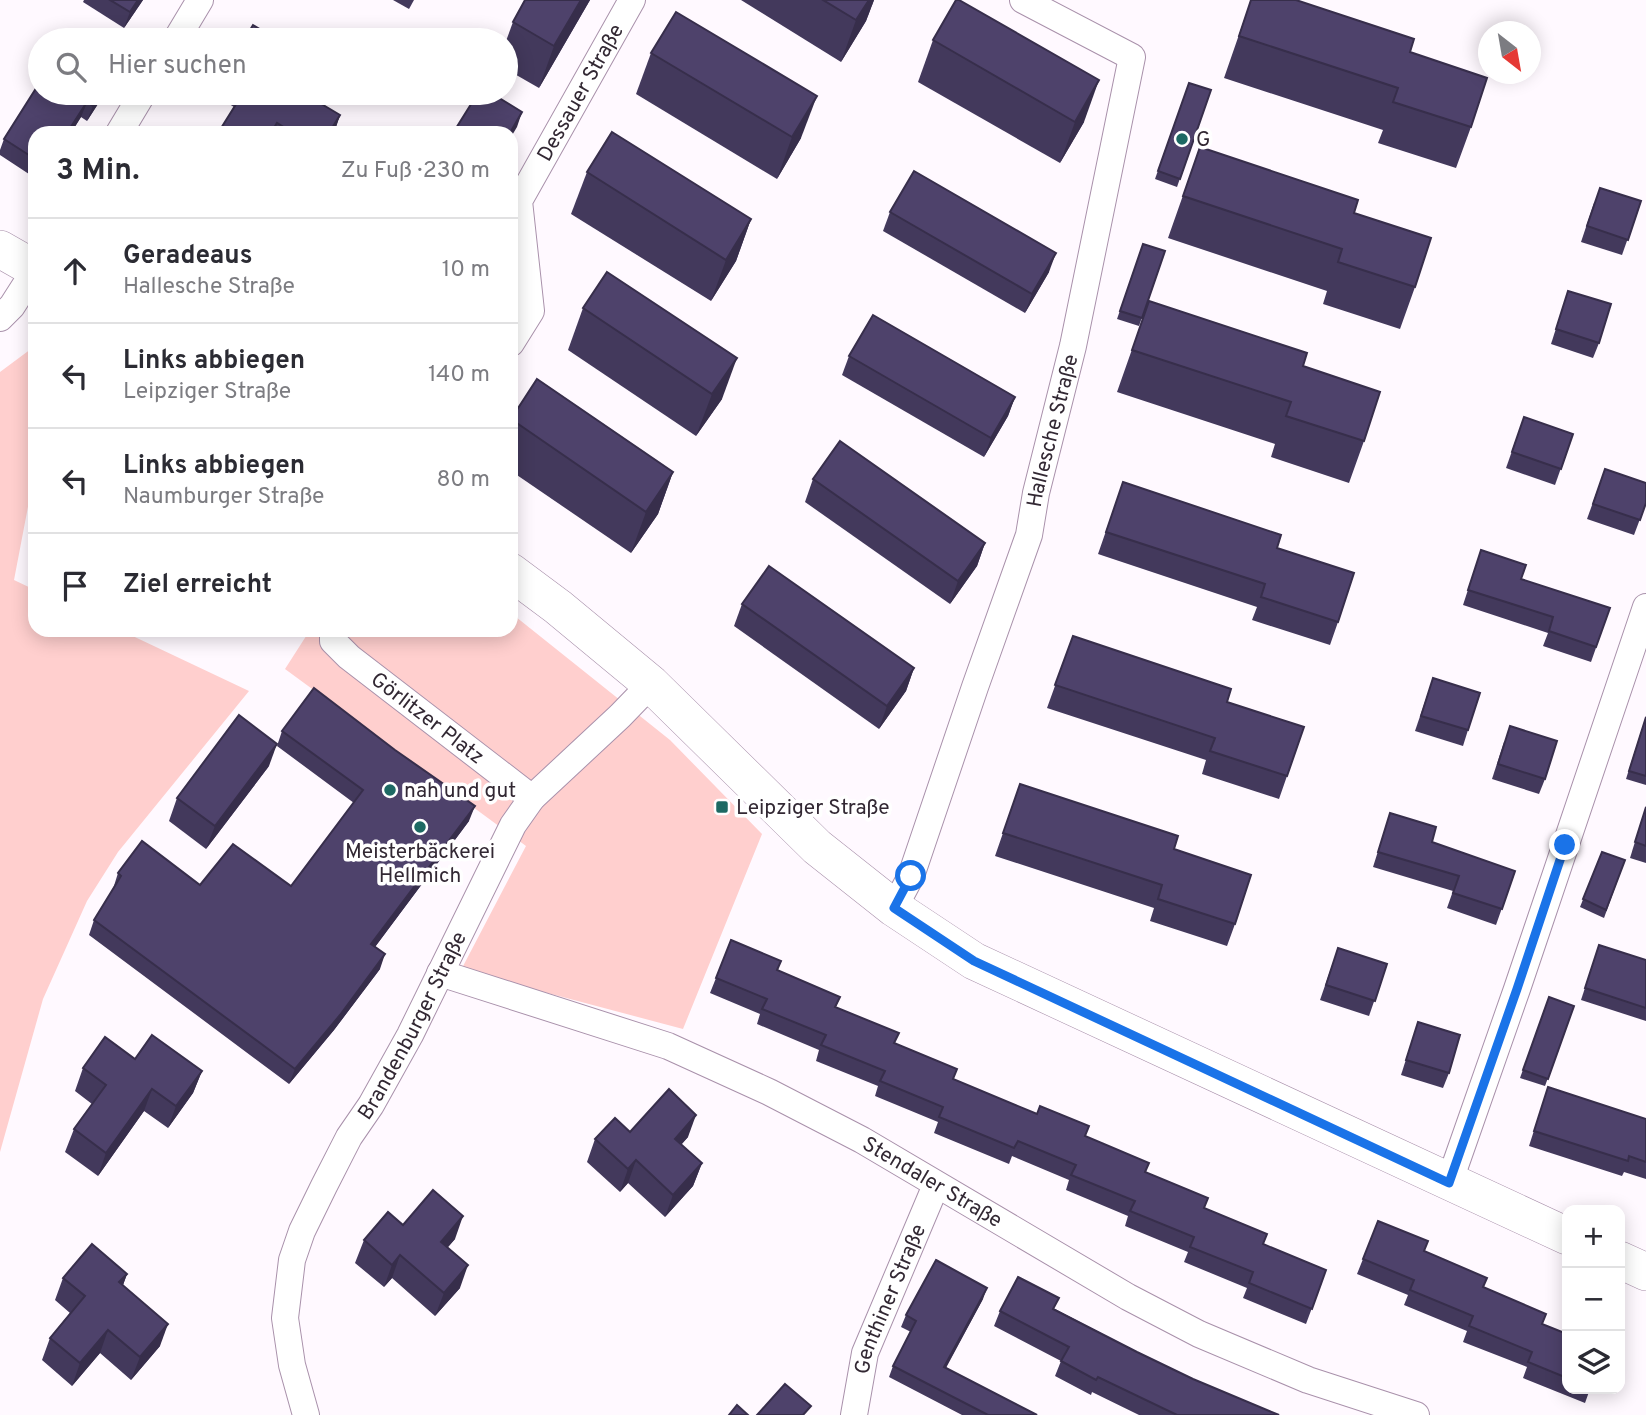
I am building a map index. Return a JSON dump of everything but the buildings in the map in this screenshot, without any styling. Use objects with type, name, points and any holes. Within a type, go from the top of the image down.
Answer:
[{"type":"main road","points":[[0,250],[28,265]]},
{"type":"main road","points":[[518,577],[651,684],[817,847],[894,908],[974,961],[1562,1234]]},
{"type":"main road","points":[[1625,1262],[1646,1272]]},
{"type":"street","points":[[183,28],[200,0]]},
{"type":"street","name":"Dessauer Straße","points":[[518,332],[531,311],[519,201],[632,0]]},
{"type":"street","name":"Hallesche Straße","points":[[894,908],[911,876],[1029,535],[1036,493],[1073,346],[1132,57],[1023,0]]},
{"type":"street","points":[[123,126],[136,105]]},
{"type":"street","points":[[0,318],[12,306],[28,280]]},
{"type":"street","points":[[1449,1183],[1646,607]]},
{"type":"street","name":"Görlitzer Platz","points":[[333,637],[333,641],[349,657],[532,798]]},
{"type":"street","name":"Brandenburger Straße","points":[[306,1415],[292,1365],[285,1318],[292,1259],[302,1231],[349,1138],[371,1105],[410,1035],[513,825],[532,798],[651,684]]},
{"type":"street","name":"Stendaler Straße","points":[[440,973],[668,1046],[769,1092],[862,1140],[1128,1297],[1199,1334],[1308,1380],[1416,1415]]},
{"type":"street","name":"Genthiner Straße","points":[[854,1415],[865,1353],[936,1185]]},
{"type":"shaded area","points":[[28,351],[28,507],[14,580],[28,587],[28,637],[135,637],[249,691],[118,852],[87,901],[43,999],[0,1152],[0,372]]},
{"type":"shaded area","points":[[518,619],[670,740],[762,834],[683,1029],[461,970],[526,846],[285,669],[306,637],[518,637]]},
{"type":"place","name":"G","points":[[1182,139]]},
{"type":"place","name":"nah und gut","points":[[390,790]]},
{"type":"place","name":"Leipziger Straße","points":[[722,807]]},
{"type":"place","name":"Meisterbäckerei Hellmich","points":[[420,827]]},
{"type":"route","points":[[911,876],[894,908],[974,961],[1449,1183],[1565,845]]}]
